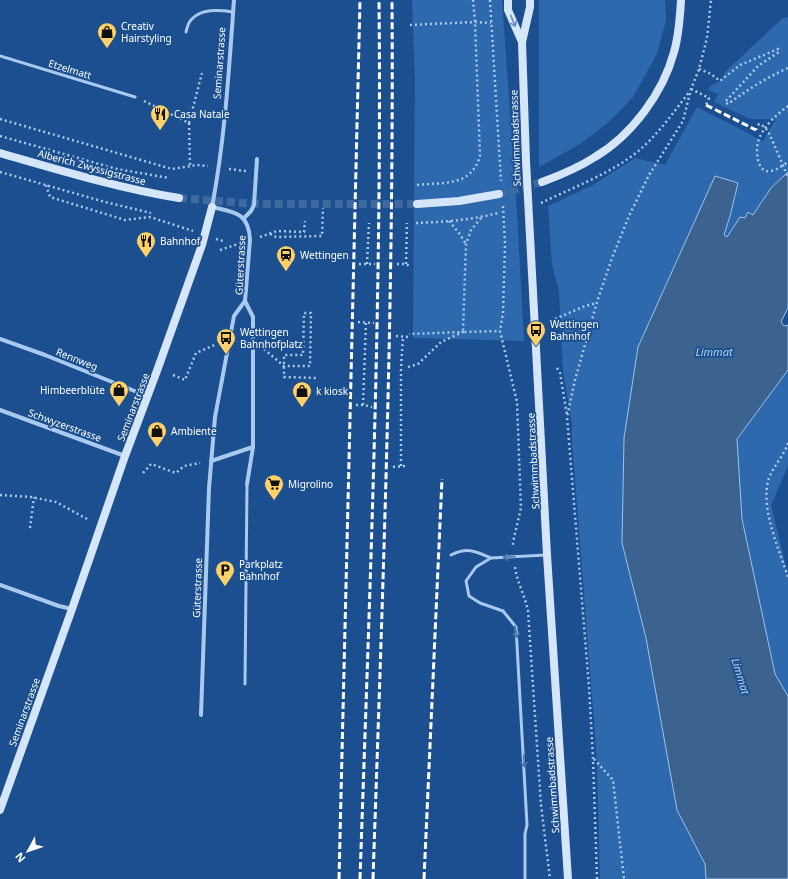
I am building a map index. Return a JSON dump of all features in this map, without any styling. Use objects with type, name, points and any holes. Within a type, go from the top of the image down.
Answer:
[{"type":"street","name":"Seminarstrasse","points":[[0,810],[72,610],[125,456],[202,245],[212,207],[220,160],[227,97],[234,0]]},
{"type":"street","name":"Schwimmbadstrasse","points":[[508,0],[508,10],[522,42]]},
{"type":"street","name":"Schwimmbadstrasse","points":[[530,0],[530,7],[522,42],[526,161],[568,879]]},
{"type":"street","points":[[542,182],[570,171],[597,157],[623,136],[642,116],[662,85],[674,52],[679,27],[681,0]]},
{"type":"street","name":"Alberich Zwyssigstrasse","points":[[0,153],[110,184],[179,198]]},
{"type":"street","points":[[212,207],[229,210],[244,218],[251,211],[254,205],[257,159]]},
{"type":"street","points":[[417,204],[459,201],[499,194]]},
{"type":"street","name":"Güterstrasse","points":[[244,218],[248,225],[250,240],[246,301],[253,317],[253,447],[247,484]]},
{"type":"street","name":"Güterstrasse","points":[[201,715],[211,461],[215,417],[234,316],[246,301]]},
{"type":"street","name":"Rennweg","points":[[0,339],[147,396]]},
{"type":"street","name":"Schwyzerstrasse","points":[[0,410],[125,456]]},
{"type":"street","points":[[211,461],[253,447]]},
{"type":"street","points":[[0,585],[72,610]]},
{"type":"lane","points":[[186,32],[190,21],[200,12],[217,10],[233,12]]},
{"type":"lane","name":"Etzelmatt","points":[[0,56],[135,97]]},
{"type":"lane","points":[[246,684],[247,484]]},
{"type":"lane","points":[[451,556],[460,551],[474,550],[491,558],[548,555]]},
{"type":"lane","points":[[491,558],[476,567],[466,581],[469,596],[480,603],[503,611],[516,627],[527,825],[525,834],[525,879]]},
{"type":"path","points":[[418,185],[455,181],[467,177],[477,166],[480,156],[476,22],[473,0]]},
{"type":"path","points":[[490,0],[501,181]]},
{"type":"path","points":[[567,417],[573,385],[597,302],[612,258],[629,216],[649,175],[683,121],[691,89],[699,69],[707,38],[711,0]]},
{"type":"path","points":[[410,24],[491,23]]},
{"type":"path","points":[[699,69],[711,74],[720,81],[740,65],[778,49],[779,52],[758,66],[750,74],[725,102],[728,104],[746,91],[788,68]]},
{"type":"path","points":[[190,166],[189,122],[202,73]]},
{"type":"path","points":[[691,89],[709,98],[706,105]]},
{"type":"path","points":[[135,97],[189,122]]},
{"type":"path","points":[[788,106],[766,127],[759,140],[757,152],[760,166],[763,170],[772,171],[788,162]]},
{"type":"path","points":[[0,119],[172,169],[197,165]]},
{"type":"path","points":[[756,130],[759,124],[766,127],[788,178]]},
{"type":"path","points":[[0,136],[117,169],[169,178]]},
{"type":"path","points":[[0,172],[105,202],[151,213]]},
{"type":"path","points":[[46,185],[50,197],[125,220],[150,217],[190,230]]},
{"type":"path","points":[[503,205],[505,244],[503,314],[500,331],[517,402],[521,508],[513,542],[514,557],[516,572],[528,611],[541,805],[550,879]]},
{"type":"path","points":[[270,234],[276,237],[322,236],[323,208]]},
{"type":"path","points":[[416,223],[449,222],[482,218],[498,213]]},
{"type":"path","points":[[463,332],[466,244],[472,230],[482,218]]},
{"type":"path","points":[[276,231],[304,232],[305,221]]},
{"type":"path","points":[[449,222],[466,244]]},
{"type":"path","points":[[367,264],[369,223]]},
{"type":"path","points":[[406,264],[407,223]]},
{"type":"path","points":[[359,264],[375,264]]},
{"type":"path","points":[[397,264],[406,264],[411,267]]},
{"type":"path","points":[[555,319],[597,302]]},
{"type":"path","points":[[284,366],[310,366],[311,313],[304,313],[303,355],[284,355],[284,366],[284,377],[316,378]]},
{"type":"path","points":[[358,322],[374,323]]},
{"type":"path","points":[[362,405],[366,322]]},
{"type":"path","points":[[396,336],[403,338],[409,336],[463,332],[500,331]]},
{"type":"path","points":[[408,367],[418,364],[441,342],[463,332]]},
{"type":"path","points":[[401,466],[401,367],[403,338]]},
{"type":"path","points":[[173,375],[185,380],[194,357]]},
{"type":"path","points":[[557,368],[560,373],[567,417],[593,758],[596,879]]},
{"type":"path","points":[[356,405],[372,407]]},
{"type":"path","points":[[788,443],[786,450],[768,480],[766,499],[772,527],[788,577]]},
{"type":"path","points":[[143,473],[152,464],[176,473],[184,466],[211,461]]},
{"type":"path","points":[[393,467],[406,466]]},
{"type":"path","points":[[0,495],[34,498],[56,502],[89,520]]},
{"type":"path","points":[[30,528],[34,498]]},
{"type":"path","points":[[593,758],[613,780],[624,879]]},
{"type":"shaded area","points":[[412,0],[502,0],[516,196],[524,341],[413,338],[415,78]]},
{"type":"shaded area","points":[[539,0],[665,0],[666,20],[657,54],[633,97],[608,123],[580,144],[539,167]]},
{"type":"shaded area","points":[[788,17],[788,172],[771,188],[753,216],[745,218],[740,217],[727,237],[724,235],[730,216],[638,347],[624,438],[622,543],[646,638],[677,810],[705,864],[706,879],[600,879],[597,761],[572,441],[572,424],[563,371],[559,291],[552,265],[548,206],[593,185],[635,158],[665,165],[697,107],[763,141],[776,119],[750,119],[714,102],[718,94],[708,90],[710,86],[720,81],[727,70],[783,18]]},
{"type":"shaded area","points":[[788,370],[788,466],[771,505],[788,575],[788,696],[775,674],[742,519],[737,439]]},
{"type":"water","name":"Limmat","points":[[788,172],[788,308],[781,322],[784,326],[788,325],[788,370],[737,439],[742,519],[775,674],[788,696],[788,879],[706,879],[705,864],[677,810],[646,638],[622,543],[624,438],[638,347],[715,176],[738,183],[724,235],[727,237],[740,217],[745,218],[748,212],[753,215],[771,188]]},
{"type":"tunnel","points":[[499,194],[542,182]]},
{"type":"tunnel","points":[[179,198],[256,204],[417,204]]},
{"type":"railway","points":[[339,879],[360,0]]},
{"type":"railway","points":[[360,879],[377,330],[379,220],[379,0]]},
{"type":"railway","points":[[373,879],[390,330],[392,0]]},
{"type":"railway","points":[[706,105],[756,130]]},
{"type":"railway","points":[[424,879],[442,479]]},
{"type":"place","name":"Creativ Hairstyling","points":[[107,49]]},
{"type":"place","name":"Casa Natale","points":[[160,131]]},
{"type":"place","name":"Bahnhof","points":[[146,258]]},
{"type":"place","name":"Wettingen","points":[[286,272]]},
{"type":"place","name":"Wettingen Bahnhof","points":[[536,347]]},
{"type":"place","name":"Wettingen Bahnhofplatz","points":[[226,355]]},
{"type":"place","name":"Himbeerblüte","points":[[119,407]]},
{"type":"place","name":"k kiosk","points":[[302,408]]},
{"type":"place","name":"Ambiente","points":[[157,448]]},
{"type":"place","name":"Migrolino","points":[[274,501]]},
{"type":"place","name":"Parkplatz Bahnhof","points":[[225,587]]}]
